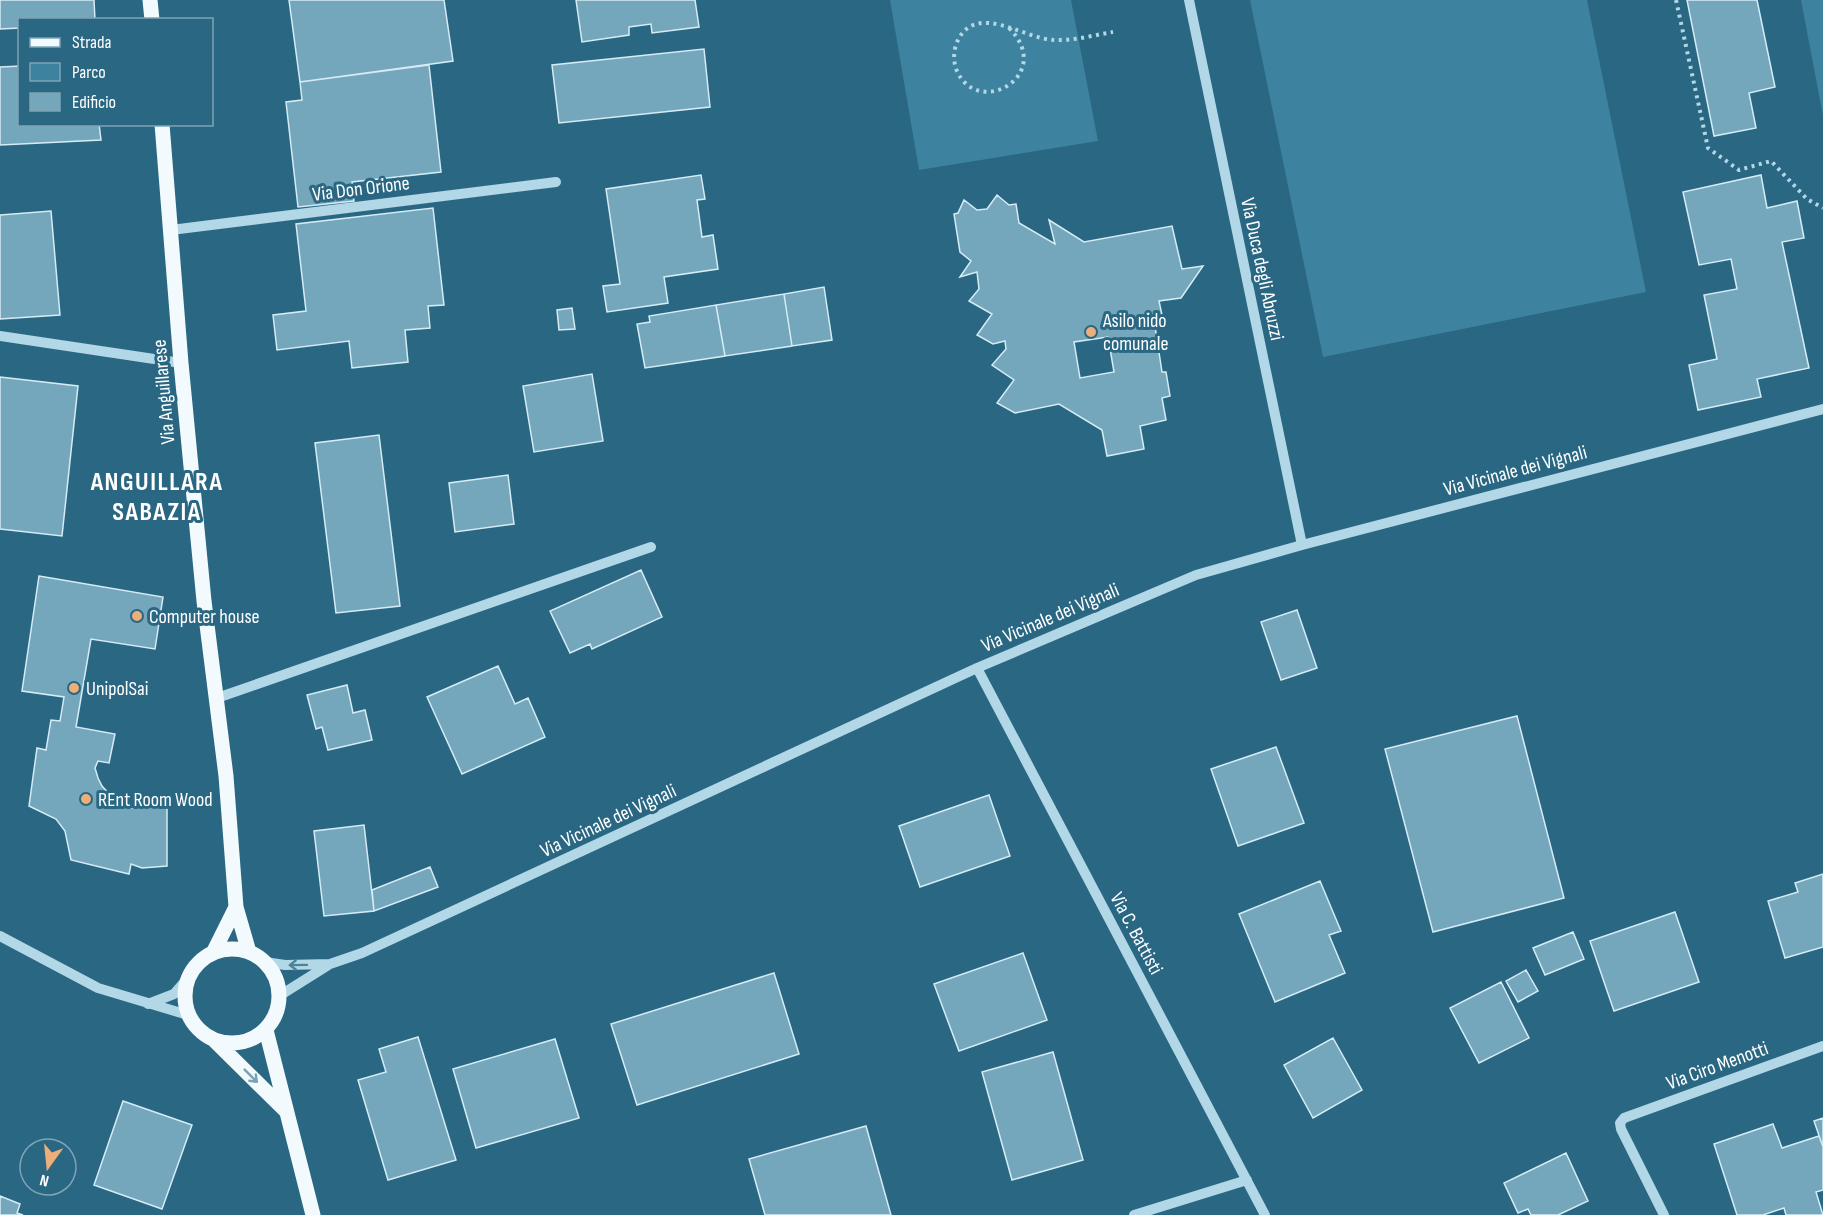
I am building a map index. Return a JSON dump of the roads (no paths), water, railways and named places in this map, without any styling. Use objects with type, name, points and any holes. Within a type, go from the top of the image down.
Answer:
[{"type":"main road","points":[[150,0],[152,18]]},
{"type":"main road","name":"Via Anguillarese","points":[[162,126],[204,601],[217,698],[236,907],[249,952]]},
{"type":"main road","points":[[213,952],[236,907]]},
{"type":"main road","points":[[214,1040],[228,1043],[254,1038],[266,1030],[278,1008],[278,984],[273,972],[265,962],[249,952],[225,949],[213,952],[202,959],[187,979],[185,1003],[188,1015],[204,1034],[214,1040],[287,1112]]},
{"type":"main road","points":[[266,1030],[313,1215]]},
{"type":"street","name":"Via Duca degli Abruzzi","points":[[1189,0],[1302,545]]},
{"type":"street","name":"Via Don Orione","points":[[171,230],[556,182]]},
{"type":"street","points":[[0,336],[182,363]]},
{"type":"street","name":"Via Vicinale dei Vignali","points":[[279,996],[330,964],[362,953],[977,668],[1196,575],[1302,545],[1823,409]]},
{"type":"street","points":[[217,698],[651,547]]},
{"type":"street","name":"Via C. Battisti","points":[[977,668],[1265,1215]]},
{"type":"street","points":[[0,936],[95,986],[188,1015]]},
{"type":"street","name":"Via Vicinale dei Vignali","points":[[265,962],[285,965],[330,964]]},
{"type":"street","points":[[148,1004],[174,994],[187,979]]},
{"type":"street","name":"Via Ciro Menotti","points":[[1664,1215],[1621,1129],[1620,1123],[1624,1118],[1823,1046]]},
{"type":"street","points":[[1134,1215],[1247,1180]]},
{"type":"place","name":"Asilo nido comunale","points":[[1091,332]]},
{"type":"place","name":"Computer house","points":[[137,616]]},
{"type":"place","name":"UnipolSai","points":[[74,688]]},
{"type":"place","name":"REnt Room Wood","points":[[86,799]]},
{"type":"district","name":"ANGUILLARA SABAZIA","points":[[157,496]]}]
